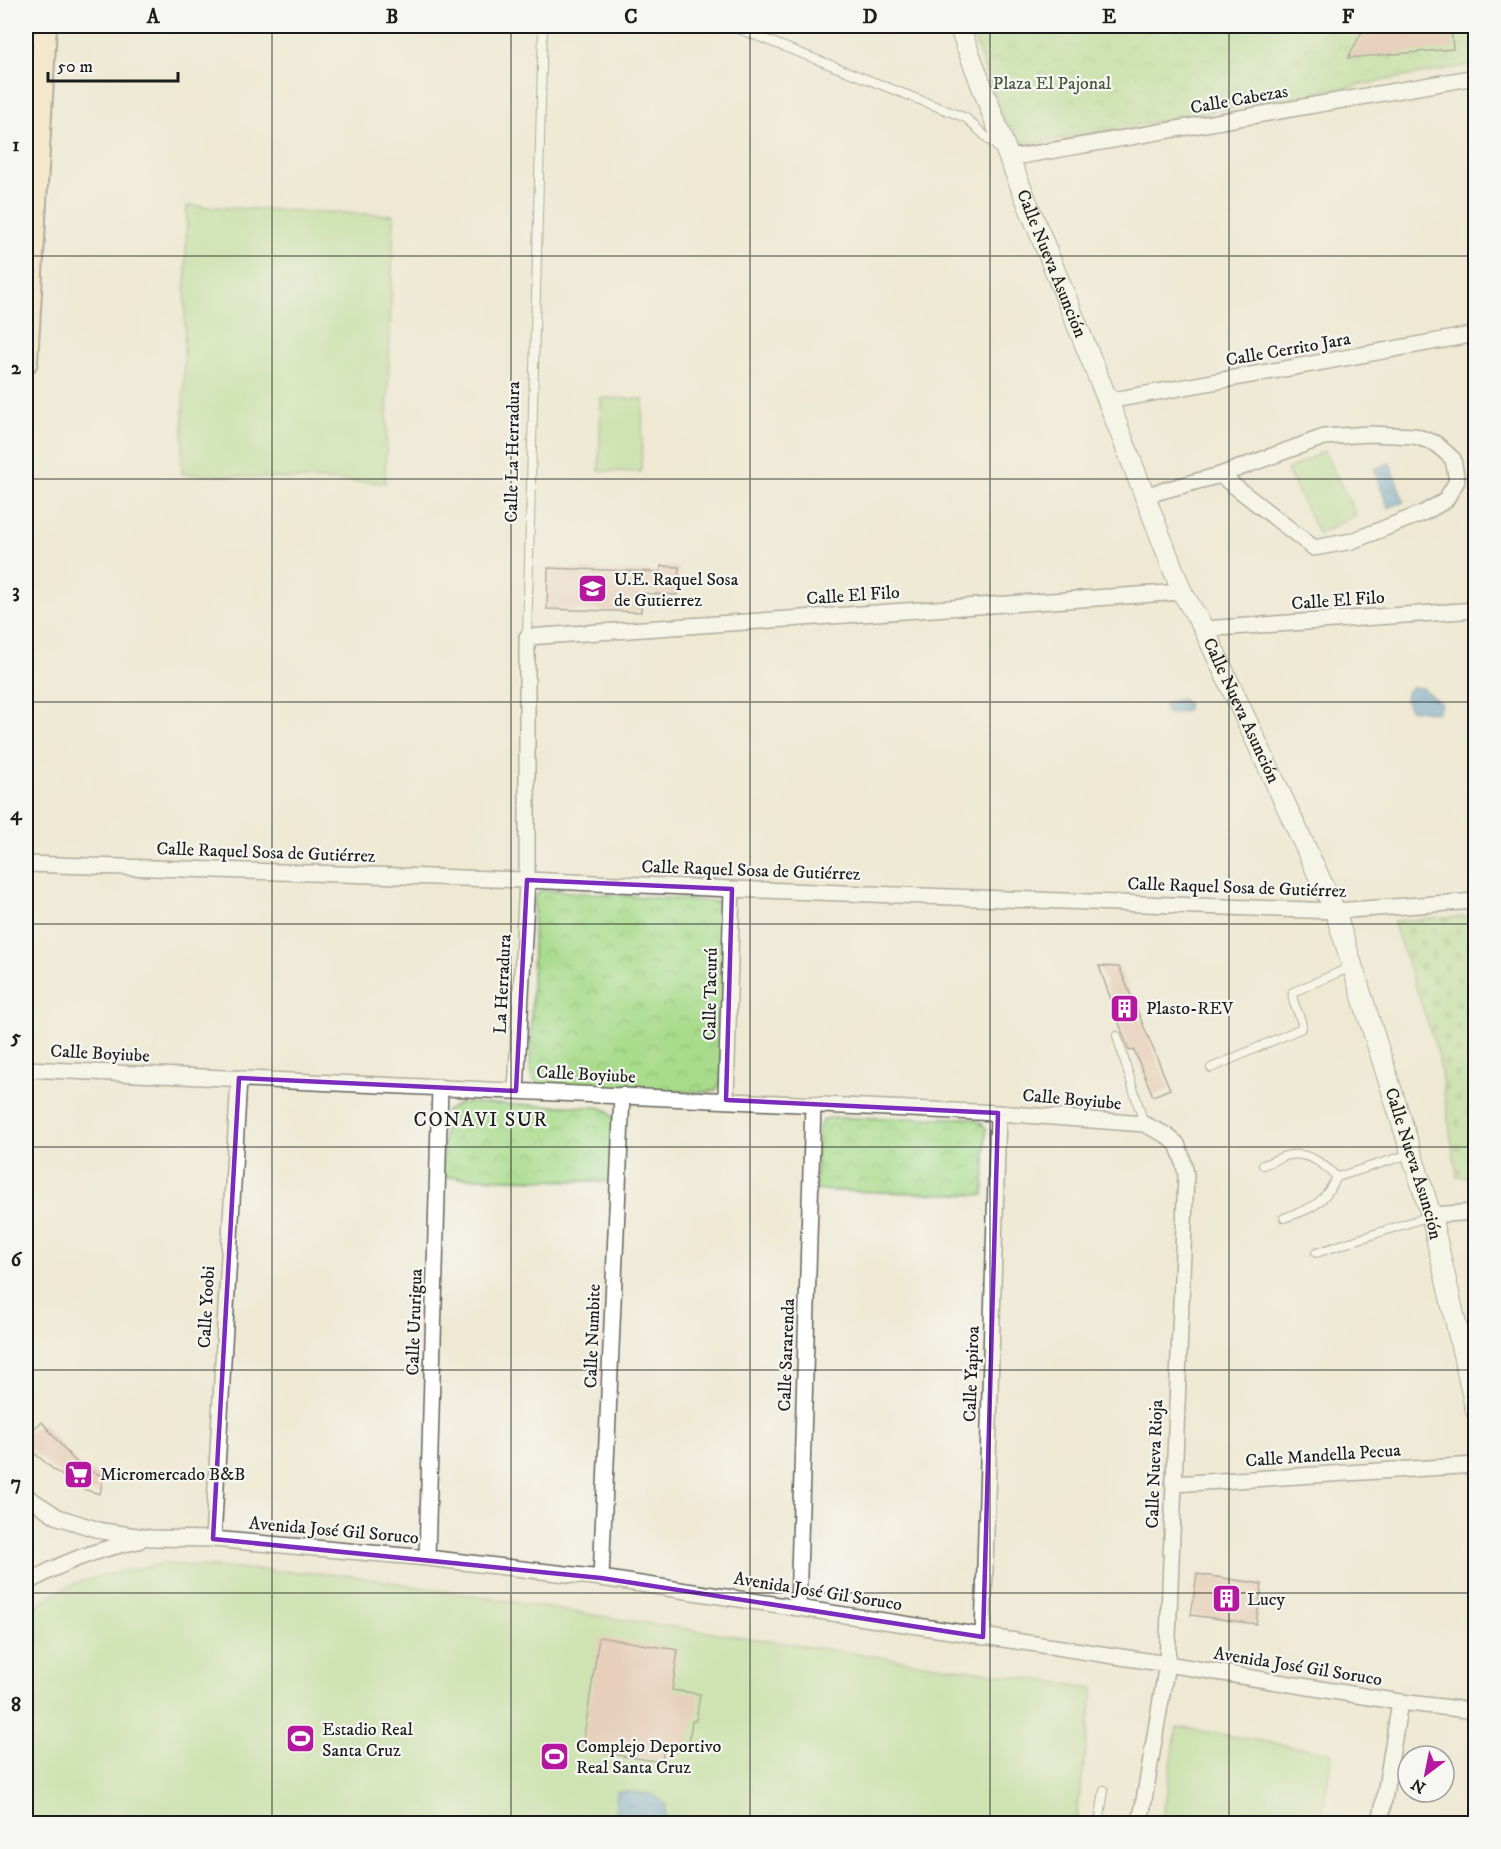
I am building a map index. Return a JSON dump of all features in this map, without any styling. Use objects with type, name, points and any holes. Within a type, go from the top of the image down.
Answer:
[{"type":"main road","points":[[26,362],[27,300],[45,26]]},
{"type":"street","name":"Calle Nueva Asunción","points":[[958,26],[1182,592],[1204,629],[1335,911],[1431,1215],[1476,1411]]},
{"type":"street","name":"Calle Cabezas","points":[[1009,158],[1476,77]]},
{"type":"street","name":"Calle Cerrito Jara","points":[[1108,401],[1476,334]]},
{"type":"street","points":[[1143,496],[1220,475],[1324,437],[1369,434],[1415,436],[1435,443],[1453,459],[1457,481],[1445,501],[1423,513],[1352,541],[1314,548],[1220,475]]},
{"type":"street","name":"Calle El Filo","points":[[527,637],[1182,592]]},
{"type":"street","name":"Calle El Filo","points":[[1204,629],[1476,610]]},
{"type":"street","name":"Calle La Herradura","points":[[526,880],[527,637]]},
{"type":"street","name":"Calle Raquel Sosa de Gutiérrez","points":[[26,864],[526,880],[1335,911],[1476,902]]},
{"type":"street","name":"La Herradura","points":[[516,1091],[526,880]]},
{"type":"street","name":"Calle Tacurú","points":[[726,1100],[732,889]]},
{"type":"street","name":"Calle Boyiube","points":[[26,1069],[998,1113],[1144,1125]]},
{"type":"street","name":"Calle Yoobi","points":[[213,1539],[239,1078]]},
{"type":"street","name":"Calle Ururigua","points":[[427,1558],[440,1087]]},
{"type":"street","name":"Calle Numbite","points":[[601,1578],[622,1095]]},
{"type":"street","name":"Calle Sararenda","points":[[798,1608],[813,1104]]},
{"type":"street","name":"Calle Yapiroa","points":[[983,1637],[998,1113]]},
{"type":"street","name":"Calle Nueva Rioja","points":[[1140,1824],[1167,1664],[1186,1174],[1177,1144],[1166,1135],[1144,1125]]},
{"type":"street","points":[[1431,1215],[1476,1212]]},
{"type":"street","name":"Calle Mandella Pecua","points":[[1173,1484],[1476,1465]]},
{"type":"street","name":"Avenida José Gil Soruco","points":[[26,1496],[58,1517],[102,1531],[151,1538],[213,1539],[427,1558],[601,1578],[1167,1664],[1400,1702],[1476,1711]]},
{"type":"street","name":"Avenida José Gil Soruco","points":[[26,1584],[77,1558],[113,1546],[151,1538]]},
{"type":"street","points":[[1380,1824],[1400,1702]]},
{"type":"lane","name":"Calle La Herradura","points":[[527,637],[543,26]]},
{"type":"lane","points":[[730,26],[966,118],[1009,158]]},
{"type":"lane","points":[[1211,1068],[1302,1028],[1292,998],[1293,992],[1353,967]]},
{"type":"lane","points":[[1117,1036],[1144,1125]]},
{"type":"lane","points":[[1263,1165],[1291,1154],[1312,1158],[1326,1166],[1337,1177]]},
{"type":"lane","points":[[1284,1218],[1311,1209],[1323,1200],[1337,1177],[1410,1154]]},
{"type":"lane","points":[[1316,1253],[1431,1215]]},
{"type":"lane","points":[[1099,1824],[1104,1790]]},
{"type":"highlighted area","points":[[527,880],[732,889],[726,1100],[998,1113],[983,1637],[601,1578],[213,1539],[239,1078],[516,1091]]},
{"type":"green space","points":[[26,26],[33,26],[31,70],[26,70]]},
{"type":"green space","name":"Plaza El Pajonal","points":[[971,26],[1475,26],[1475,64],[1017,147],[1012,143],[970,29]]},
{"type":"green space","points":[[187,206],[394,215],[385,483],[182,474]]},
{"type":"green space","points":[[601,398],[643,399],[641,472],[599,471]]},
{"type":"green space","points":[[1324,451],[1356,515],[1319,534],[1287,470]]},
{"type":"green space","points":[[542,890],[721,902],[727,908],[721,1083],[715,1091],[547,1089],[536,1084],[530,1073],[534,902],[536,895]]},
{"type":"green space","points":[[1475,916],[1475,1176],[1457,1177],[1438,1053],[1393,921]]},
{"type":"green space","points":[[460,1103],[599,1107],[607,1110],[614,1119],[612,1182],[441,1177],[446,1111]]},
{"type":"green space","points":[[829,1118],[972,1118],[986,1128],[984,1195],[815,1190],[818,1129],[823,1120]]},
{"type":"green space","name":"Complejo Deportivo Real Santa Cruz","points":[[162,1564],[347,1575],[585,1614],[1094,1688],[1076,1823],[26,1823],[26,1616],[40,1603],[72,1585],[107,1574]]},
{"type":"green space","points":[[1177,1727],[1332,1753],[1321,1823],[1162,1823]]},
{"type":"water","points":[[1390,463],[1404,502],[1388,508],[1374,469]]},
{"type":"water","points":[[1412,687],[1422,688],[1441,704],[1437,713],[1410,709],[1405,700],[1406,693]]},
{"type":"water","points":[[1182,699],[1188,704],[1186,711],[1169,714],[1165,711],[1164,705],[1167,702]]},
{"type":"water","points":[[617,1791],[652,1794],[666,1804],[664,1823],[614,1823]]},
{"type":"building","points":[[1365,26],[1451,26],[1453,49],[1348,58]]},
{"type":"building","points":[[661,566],[679,567],[677,595],[641,593],[641,612],[547,609],[548,568],[661,572]]},
{"type":"building","name":"Plasto-REV","points":[[1099,966],[1119,967],[1170,1089],[1153,1096],[1134,1050],[1129,1051]]},
{"type":"building","points":[[42,1422],[84,1469],[103,1476],[100,1494],[83,1489],[71,1482],[26,1446],[26,1435]]},
{"type":"building","name":"Lucy","points":[[1197,1574],[1262,1584],[1256,1624],[1191,1615]]},
{"type":"building","points":[[599,1637],[678,1650],[672,1690],[700,1694],[696,1721],[692,1721],[688,1750],[664,1746],[662,1762],[582,1750]]},
{"type":"place","name":"U.E. Raquel Sosa de Gutierrez","points":[[593,589]]},
{"type":"place","name":"Plasto-REV","points":[[1125,1008]]},
{"type":"place","name":"Micromercado B&B","points":[[79,1474]]},
{"type":"place","name":"Lucy","points":[[1226,1599]]},
{"type":"place","name":"Estadio Real Santa Cruz","points":[[301,1739]]},
{"type":"place","name":"Complejo Deportivo Real Santa Cruz","points":[[555,1756]]},
{"type":"district","name":"CONAVI SUR","points":[[481,1119]]}]
